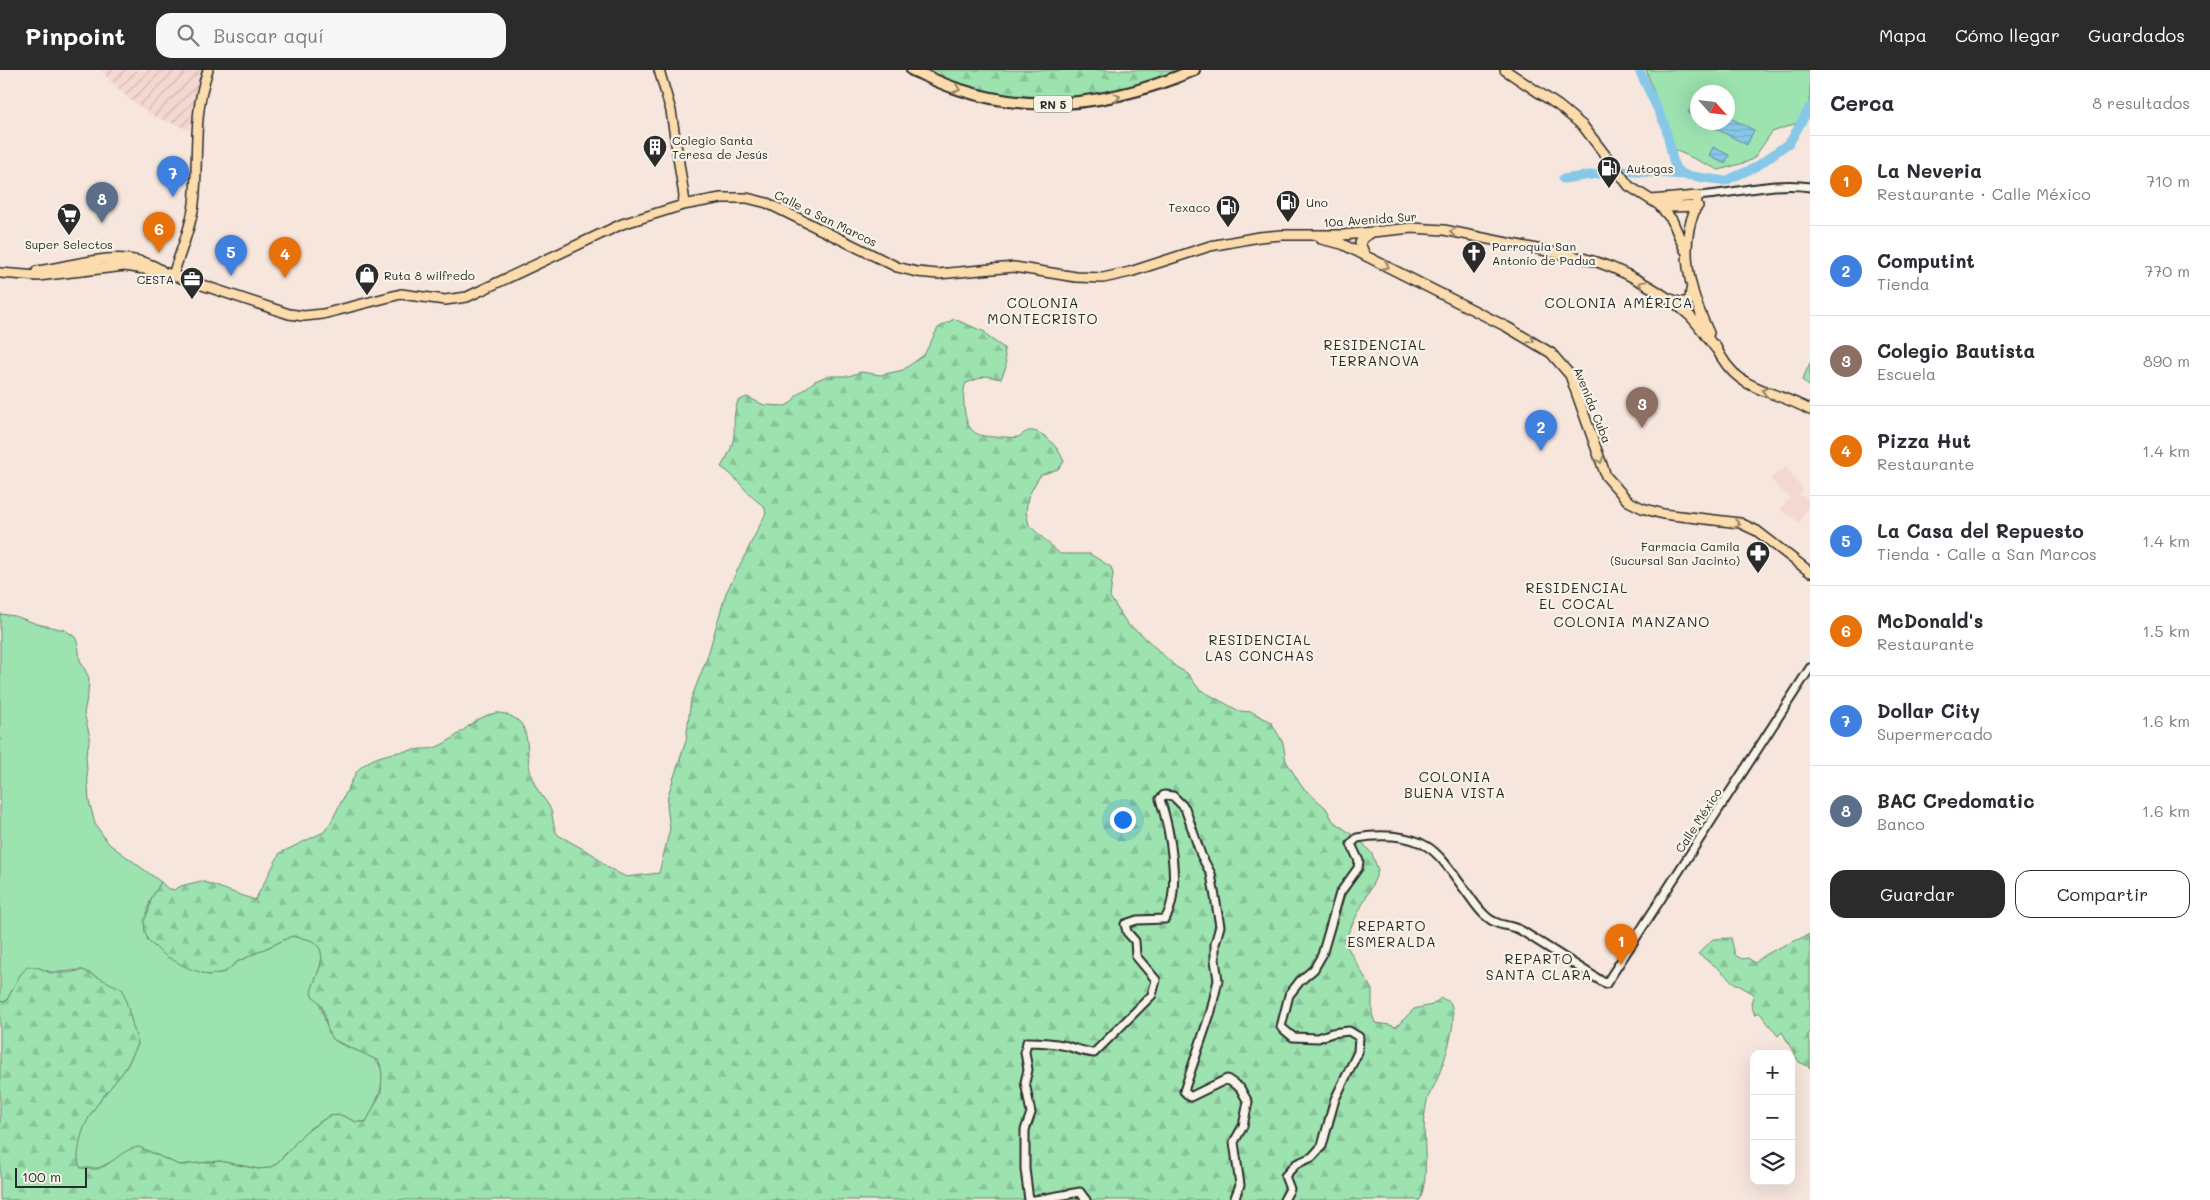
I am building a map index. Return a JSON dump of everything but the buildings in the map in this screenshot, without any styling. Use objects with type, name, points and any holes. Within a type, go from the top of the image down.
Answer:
[{"type":"highway","name":"RN 5","points":[[912,70],[971,93],[996,99],[1059,104],[1081,103],[1132,93],[1194,70]]},
{"type":"main road","points":[[173,275],[193,209],[197,117],[208,70]]},
{"type":"main road","points":[[659,70],[671,111],[684,196],[683,205]]},
{"type":"main road","points":[[1504,70],[1559,106],[1583,126],[1629,186],[1655,202],[1677,226],[1687,255],[1692,287]]},
{"type":"main road","name":"Calle a San Marcos","points":[[163,272],[263,307],[304,316],[323,314],[400,294],[454,300],[467,297],[622,224],[683,205],[721,198],[759,200],[897,267],[917,272],[938,274],[1014,267],[1076,277],[1104,278],[1130,272],[1210,246],[1259,237],[1282,235],[1309,236]]},
{"type":"main road","points":[[1655,202],[1698,201],[1689,227],[1687,255]]},
{"type":"main road","name":"10a Avenida Sur","points":[[1309,236],[1372,233],[1412,228],[1434,229],[1586,259],[1611,267],[1661,294],[1691,317],[1732,373],[1743,382],[1754,388],[1794,401],[1810,410]]},
{"type":"main road","points":[[1365,255],[1360,243],[1363,238],[1372,233]]},
{"type":"main road","name":"Avenida Cuba","points":[[1309,236],[1342,244],[1365,255],[1507,327],[1551,353],[1570,375],[1606,476],[1628,501],[1642,508],[1663,514],[1740,523],[1756,531],[1810,572]]},
{"type":"main road","points":[[61,274],[62,270],[125,258],[152,265],[163,272]]},
{"type":"main road","points":[[0,268],[12,271],[38,271],[125,266],[163,272]]},
{"type":"main road","points":[[38,271],[41,273],[57,272],[61,274]]},
{"type":"main road","points":[[0,273],[38,276],[61,274]]},
{"type":"main road","name":"10a Avenida Sur","points":[[1661,294],[1684,302],[1690,298],[1692,287]]},
{"type":"main road","name":"10a Avenida Sur","points":[[1692,287],[1700,313],[1717,350]]},
{"type":"street","points":[[1698,201],[1709,196],[1782,186],[1798,185],[1810,187]]},
{"type":"street","name":"Calle México","points":[[1284,1200],[1290,1189],[1285,1176],[1296,1164],[1312,1157],[1322,1146],[1335,1099],[1358,1052],[1359,1037],[1348,1031],[1332,1033],[1318,1038],[1293,1037],[1281,1027],[1289,995],[1300,981],[1314,969],[1322,955],[1340,893],[1358,868],[1360,861],[1351,844],[1356,838],[1367,836],[1399,837],[1428,846],[1485,916],[1498,925],[1514,927],[1522,931],[1606,984],[1810,668]]},
{"type":"street","points":[[1029,1200],[1024,1169],[1025,1130],[1031,1112],[1025,1082],[1028,1070],[1025,1052],[1027,1042],[1068,1046],[1082,1052],[1094,1053],[1152,995],[1156,980],[1136,956],[1135,941],[1124,924],[1137,920],[1165,919],[1171,910],[1174,890],[1170,832],[1160,799],[1164,795],[1173,796],[1185,808],[1201,855],[1211,874],[1217,904],[1220,926],[1214,944],[1214,960],[1218,980],[1211,1011],[1184,1091],[1190,1097],[1226,1079],[1240,1088],[1248,1102],[1243,1126],[1234,1142],[1240,1185],[1234,1200]]},
{"type":"street","points":[[1035,1200],[1080,1192],[1086,1200]]},
{"type":"shaded area","points":[[100,70],[200,70],[189,130],[154,116],[128,98]]},
{"type":"shaded area","points":[[1786,467],[1803,490],[1799,494],[1810,501],[1800,522],[1780,510],[1790,498],[1770,479]]},
{"type":"green space","points":[[924,70],[1188,70],[1161,80],[1105,93],[1052,99],[1002,95],[951,81]]},
{"type":"green space","points":[[1646,70],[1810,70],[1810,99],[1807,111],[1800,122],[1772,132],[1754,158],[1747,162],[1719,170],[1675,150]]},
{"type":"green space","points":[[954,319],[985,332],[988,337],[1004,348],[1006,367],[1001,379],[986,376],[966,383],[964,394],[965,414],[967,422],[973,431],[989,437],[1016,437],[1028,431],[1037,432],[1052,442],[1064,462],[1058,469],[1041,475],[1036,482],[1028,497],[1026,512],[1029,525],[1060,554],[1090,554],[1111,567],[1113,573],[1110,597],[1128,625],[1140,633],[1176,667],[1187,673],[1199,689],[1239,711],[1252,712],[1271,722],[1283,743],[1286,761],[1302,787],[1326,808],[1333,821],[1361,841],[1372,854],[1378,870],[1344,941],[1372,990],[1372,1014],[1375,1023],[1396,1027],[1414,1009],[1432,1005],[1441,998],[1450,1002],[1453,1010],[1452,1031],[1446,1055],[1427,1101],[1424,1126],[1425,1175],[1420,1200],[0,1200],[0,1001],[4,1002],[7,1000],[20,975],[28,966],[50,973],[68,973],[83,970],[123,990],[138,1044],[125,1069],[86,1122],[78,1156],[81,1168],[97,1169],[103,1167],[127,1151],[139,1147],[179,1165],[220,1161],[258,1169],[268,1168],[275,1165],[304,1133],[329,1116],[341,1115],[356,1122],[366,1122],[381,1093],[382,1073],[379,1061],[332,1039],[329,1034],[321,1005],[312,996],[311,992],[322,959],[319,947],[314,942],[292,936],[237,962],[225,972],[208,975],[188,968],[167,957],[148,941],[144,921],[151,899],[161,882],[167,888],[174,890],[181,886],[201,881],[255,900],[280,853],[324,832],[357,771],[363,765],[378,757],[435,748],[454,738],[487,715],[495,713],[506,714],[522,725],[527,742],[534,784],[549,806],[558,835],[594,855],[607,867],[626,877],[659,873],[670,829],[667,806],[668,795],[686,741],[691,699],[707,658],[726,593],[766,513],[764,506],[721,467],[732,445],[738,401],[747,397],[764,405],[785,406],[791,403],[798,394],[815,381],[827,376],[849,376],[861,372],[881,375],[903,370],[924,355],[938,328]]},
{"type":"green space","points":[[1810,363],[1810,387],[1802,380]]},
{"type":"green space","points":[[0,614],[15,616],[37,624],[65,630],[75,637],[80,660],[89,678],[84,713],[90,737],[86,756],[89,801],[95,824],[109,844],[161,882],[149,905],[145,932],[208,975],[225,972],[237,962],[292,936],[314,942],[322,954],[312,996],[319,1000],[333,1039],[368,1055],[381,1068],[381,1086],[366,1122],[356,1122],[341,1115],[329,1116],[309,1129],[275,1165],[268,1168],[258,1169],[220,1161],[179,1165],[139,1147],[99,1168],[81,1168],[78,1152],[79,1139],[84,1127],[90,1114],[125,1069],[138,1044],[123,994],[83,970],[51,972],[39,968],[20,975],[7,1000],[4,1002],[0,1001]]},
{"type":"green space","points":[[1810,934],[1810,1032],[1808,1036],[1810,1043],[1810,1069],[1799,1062],[1795,1055],[1795,1050],[1792,1050],[1782,1032],[1778,1036],[1759,1012],[1755,1016],[1751,1003],[1754,994],[1733,982],[1718,968],[1698,954],[1713,939],[1731,938],[1735,955],[1742,959],[1748,958],[1755,963],[1774,950]]},
{"type":"water","points":[[1735,120],[1754,130],[1747,145],[1719,130],[1735,130]]},
{"type":"water","points":[[1713,147],[1729,155],[1725,164],[1709,156]]},
{"type":"waterway","points":[[1639,70],[1665,125],[1676,169],[1685,175]]},
{"type":"waterway","points":[[1622,171],[1685,175],[1725,181],[1756,167],[1790,142],[1810,107]]},
{"type":"waterway","points":[[1563,179],[1613,172]]},
{"type":"place","name":"Colegio Santa Teresa de Jesús","points":[[655,168]]},
{"type":"place","name":"Autogas","points":[[1609,189]]},
{"type":"place","name":"Dollar City","points":[[173,197]]},
{"type":"place","name":"BAC Credomatic","points":[[102,223]]},
{"type":"place","name":"Uno","points":[[1288,223]]},
{"type":"place","name":"Texaco","points":[[1228,228]]},
{"type":"place","name":"Super Selectos","points":[[69,236]]},
{"type":"place","name":"McDonald's","points":[[159,253]]},
{"type":"place","name":"Parroquia San Antonio de Padua","points":[[1474,274]]},
{"type":"place","name":"La Casa del Repuesto","points":[[231,276]]},
{"type":"place","name":"Pizza Hut","points":[[285,278]]},
{"type":"place","name":"Ruta 8 wilfredo","points":[[367,296]]},
{"type":"place","name":"CESTA","points":[[192,300]]},
{"type":"place","name":"Colegio Bautista","points":[[1642,428]]},
{"type":"place","name":"Computint","points":[[1541,451]]},
{"type":"place","name":"Farmacia Camila (Sucursal San Jacinto)","points":[[1758,574]]},
{"type":"place","name":"La Neveria","points":[[1621,965]]},
{"type":"district","name":"COLONIA AMÉRICA","points":[[1619,302]]},
{"type":"district","name":"COLONIA MONTECRISTO","points":[[1043,310]]},
{"type":"district","name":"RESIDENCIAL TERRANOVA","points":[[1375,352]]},
{"type":"district","name":"RESIDENCIAL EL COCAL","points":[[1577,596]]},
{"type":"district","name":"COLONIA MANZANO","points":[[1632,621]]},
{"type":"district","name":"RESIDENCIAL LAS CONCHAS","points":[[1260,648]]},
{"type":"district","name":"COLONIA BUENA VISTA","points":[[1455,784]]},
{"type":"district","name":"REPARTO ESMERALDA","points":[[1392,934]]},
{"type":"district","name":"REPARTO SANTA CLARA","points":[[1539,966]]}]
